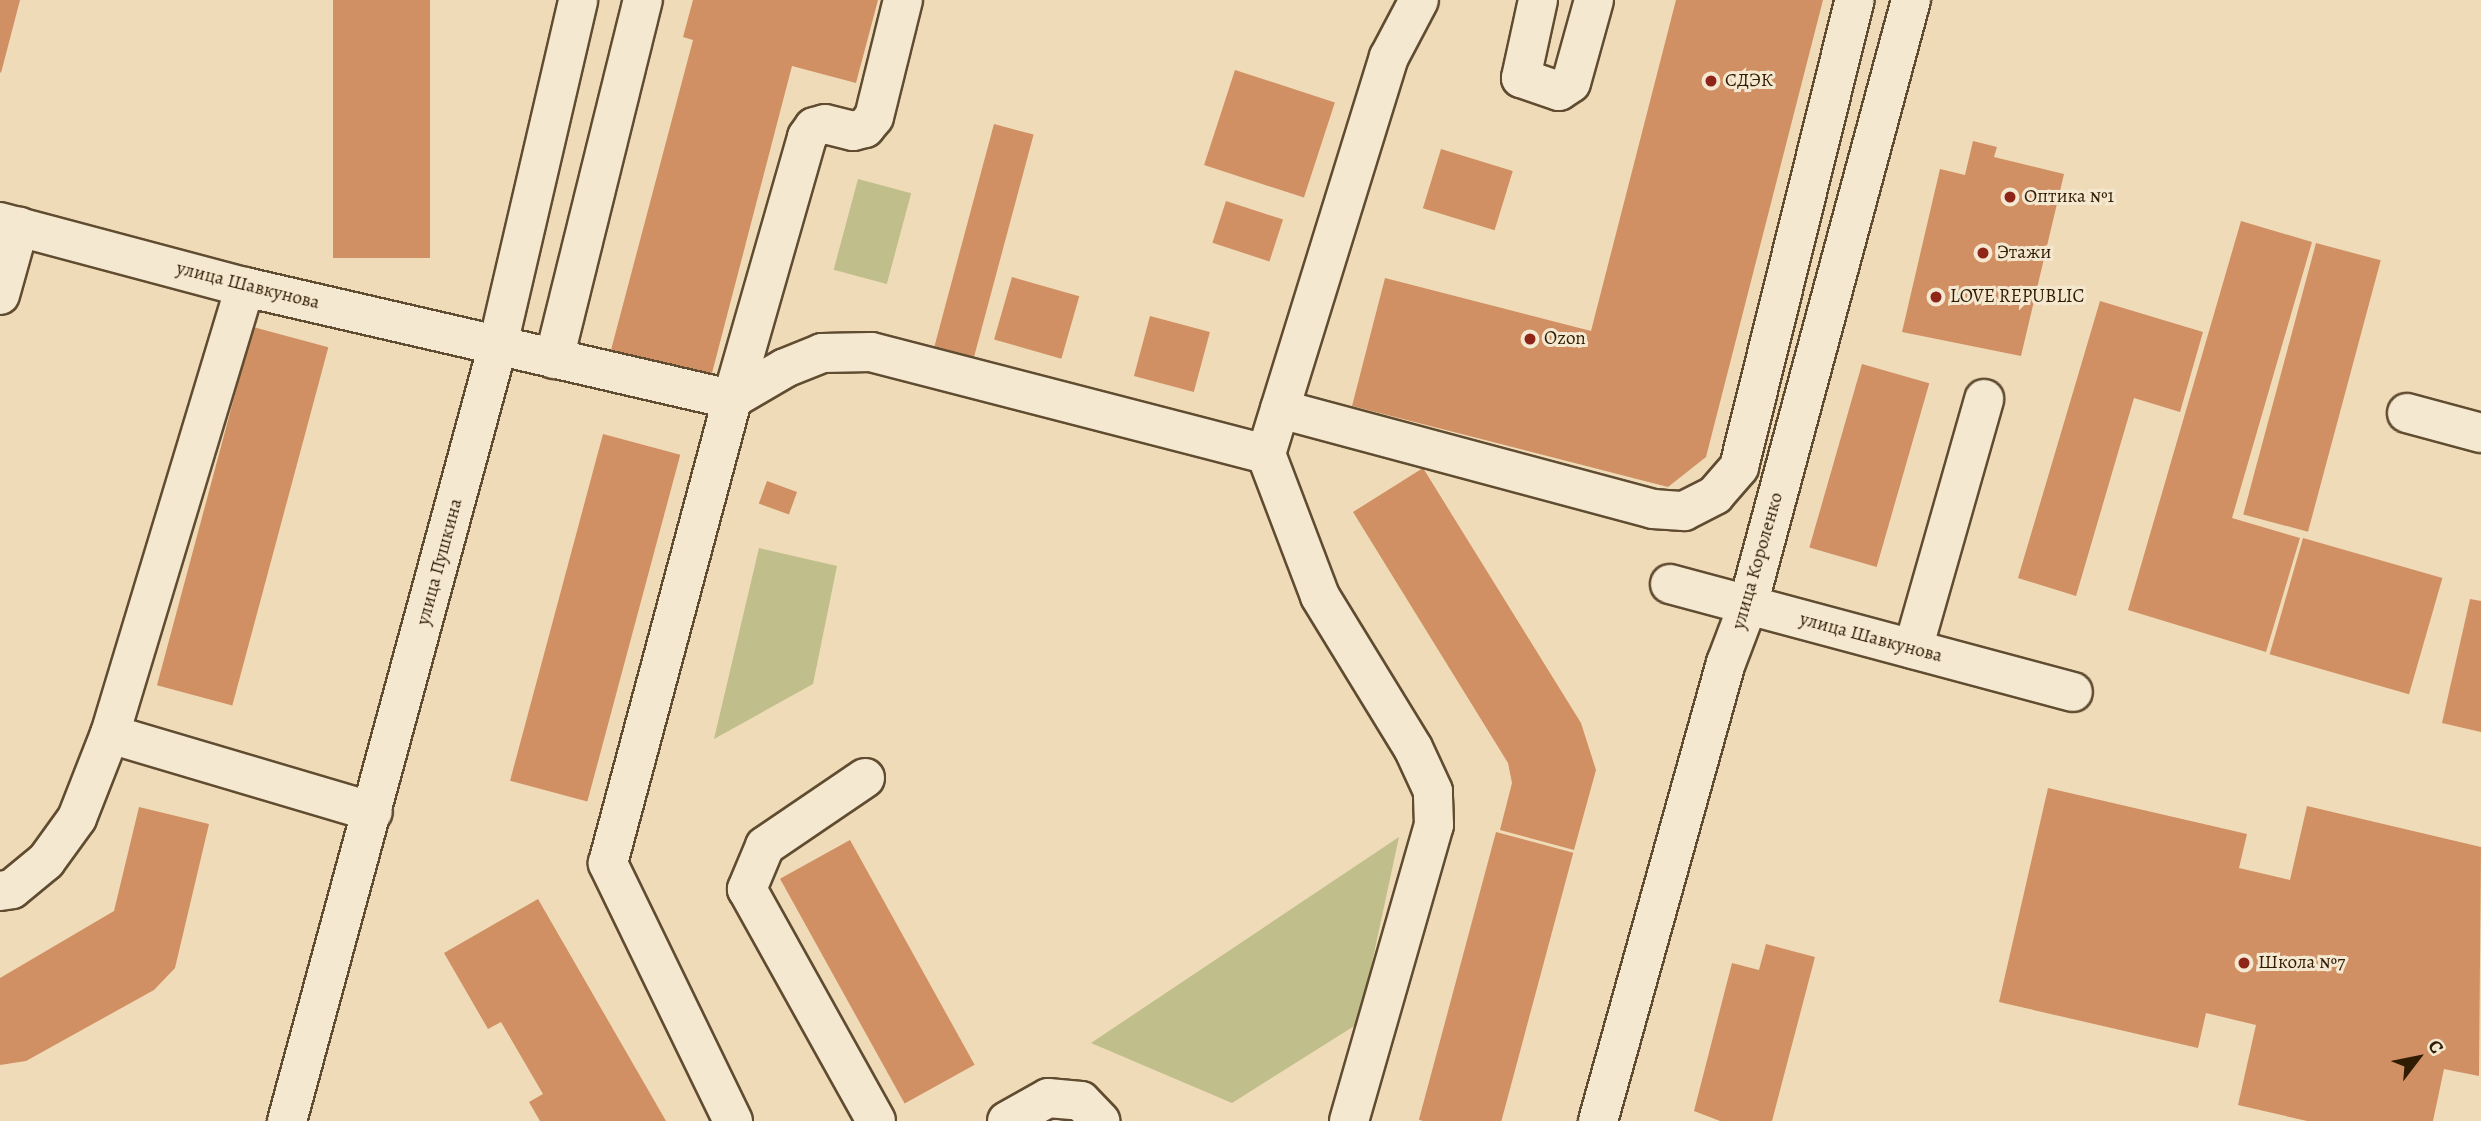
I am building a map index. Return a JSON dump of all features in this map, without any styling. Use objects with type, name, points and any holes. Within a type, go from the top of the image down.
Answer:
[{"type":"street","name":"улица Пушкина","points":[[287,1121],[498,345],[578,0]]},
{"type":"street","points":[[554,359],[643,0]]},
{"type":"street","points":[[733,1121],[608,863],[732,400],[807,137],[814,127],[825,124],[853,131],[865,128],[874,117],[903,0]]},
{"type":"street","points":[[1349,1121],[1434,825],[1433,791],[1413,748],[1320,596],[1266,454],[1389,57],[1419,0]]},
{"type":"street","points":[[1538,0],[1521,78],[1559,91],[1571,83],[1594,0]]},
{"type":"street","points":[[1280,409],[1653,509],[1684,511],[1715,495],[1739,467],[1855,0]]},
{"type":"street","name":"улица Короленко","points":[[1598,1121],[1726,663],[1748,605],[1911,0]]},
{"type":"street","name":"улица Шавкунова","points":[[10,225],[245,287],[732,400]]},
{"type":"street","points":[[0,295],[10,225]]},
{"type":"street","points":[[0,891],[12,889],[47,861],[77,818],[110,734],[245,287]]},
{"type":"street","points":[[732,400],[785,368],[822,353],[871,352],[1266,454]]},
{"type":"street","points":[[1913,649],[1984,399]]},
{"type":"street","points":[[2407,413],[2481,433]]},
{"type":"street","name":"улица Шавкунова","points":[[1670,584],[2073,692]]},
{"type":"street","points":[[110,734],[373,811]]},
{"type":"street","points":[[865,778],[765,845],[747,889],[876,1121]]},
{"type":"street","points":[[1007,1121],[1048,1098],[1081,1101],[1100,1121]]},
{"type":"shaded area","points":[[858,179],[911,193],[887,284],[834,270]]},
{"type":"shaded area","points":[[759,548],[837,566],[813,684],[714,739]]},
{"type":"shaded area","points":[[1399,837],[1359,1023],[1232,1103],[1091,1043]]},
{"type":"building","points":[[0,0],[20,0],[1,73],[0,72]]},
{"type":"building","points":[[333,0],[430,0],[430,258],[333,258]]},
{"type":"building","points":[[693,0],[878,0],[856,83],[792,66],[711,377],[611,350],[693,40],[683,37]]},
{"type":"building","points":[[1676,0],[1823,0],[1706,457],[1668,487],[1352,406],[1385,278],[1591,331]]},
{"type":"building","points":[[1235,70],[1335,102],[1304,198],[1204,165]]},
{"type":"building","points":[[994,124],[1034,135],[974,357],[934,346]]},
{"type":"building","name":"Этажи","points":[[1973,141],[1997,147],[1994,157],[2064,174],[2021,356],[1902,332],[1940,169],[1965,175]]},
{"type":"building","points":[[1441,149],[1513,171],[1495,230],[1423,208]]},
{"type":"building","points":[[1226,201],[1283,220],[1269,261],[1212,243]]},
{"type":"building","points":[[2241,221],[2312,242],[2232,518],[2300,538],[2266,652],[2128,610]]},
{"type":"building","points":[[2316,243],[2381,260],[2308,532],[2243,514]]},
{"type":"building","points":[[1012,277],[1079,296],[1061,359],[994,339]]},
{"type":"building","points":[[2100,301],[2203,332],[2180,412],[2134,398],[2076,596],[2018,578]]},
{"type":"building","points":[[1150,316],[1210,332],[1194,392],[1134,376]]},
{"type":"building","points":[[253,327],[328,347],[232,706],[157,685]]},
{"type":"building","points":[[1862,364],[1929,383],[1877,567],[1809,548]]},
{"type":"building","points":[[603,434],[680,455],[587,801],[510,781]]},
{"type":"building","points":[[1423,468],[1581,723],[1596,770],[1574,850],[1500,830],[1512,783],[1508,763],[1353,512]]},
{"type":"building","points":[[767,481],[797,492],[789,514],[759,504]]},
{"type":"building","points":[[2303,538],[2442,578],[2409,694],[2270,654]]},
{"type":"building","points":[[2470,599],[2481,601],[2481,732],[2442,723]]},
{"type":"building","name":"Школа №7","points":[[2048,788],[2247,834],[2239,868],[2290,880],[2307,806],[2481,847],[2479,1076],[2444,1069],[2433,1121],[2307,1121],[2238,1105],[2256,1025],[2206,1013],[2198,1048],[1999,1002]]},
{"type":"building","points":[[139,807],[209,824],[175,968],[154,990],[26,1061],[0,1065],[0,978],[114,911]]},
{"type":"building","points":[[1496,832],[1573,853],[1501,1121],[1419,1120]]},
{"type":"building","points":[[850,840],[975,1065],[905,1104],[780,879]]},
{"type":"building","points":[[538,899],[666,1121],[540,1121],[529,1102],[543,1094],[501,1022],[488,1029],[444,953]]},
{"type":"building","points":[[1766,944],[1815,957],[1772,1121],[1720,1121],[1694,1111],[1732,963],[1759,970]]},
{"type":"place","name":"СДЭК","points":[[1711,81]]},
{"type":"place","name":"Оптика №1","points":[[2010,197]]},
{"type":"place","name":"Этажи","points":[[1983,253]]},
{"type":"place","name":"LOVE REPUBLIC","points":[[1936,297]]},
{"type":"place","name":"Ozon","points":[[1530,339]]},
{"type":"place","name":"Школа №7","points":[[2244,963]]}]
